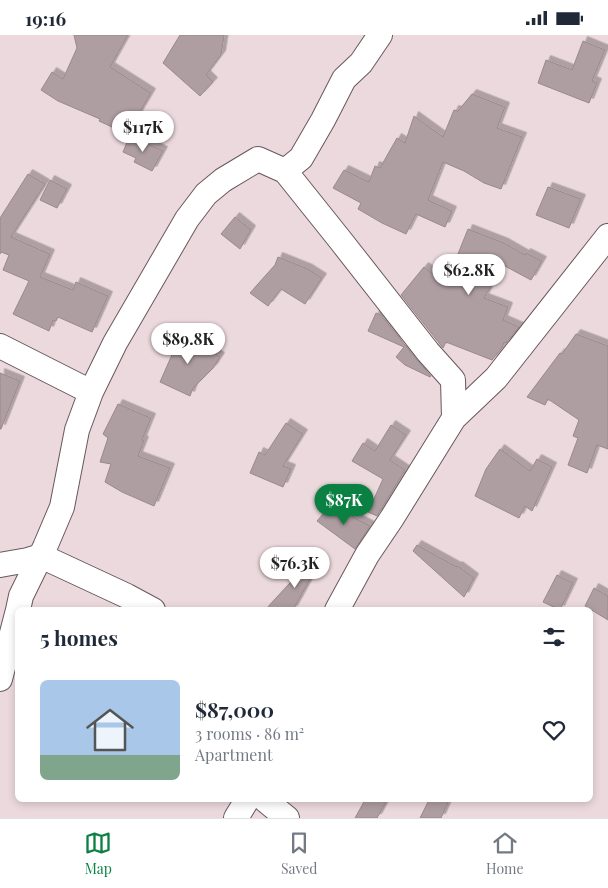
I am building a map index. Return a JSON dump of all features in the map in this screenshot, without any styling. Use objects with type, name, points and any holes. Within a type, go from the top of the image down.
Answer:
[{"type":"street","points":[[285,171],[301,158],[344,79],[361,63],[380,35]]},
{"type":"street","points":[[19,607],[21,596],[62,507],[78,430],[91,392],[114,343],[187,219],[206,194],[223,180],[258,159],[285,171],[428,352],[453,380],[454,418]]},
{"type":"street","points":[[339,607],[367,555],[454,418],[496,378],[608,236]]},
{"type":"street","points":[[0,346],[91,392]]},
{"type":"street","points":[[0,565],[41,556],[147,607]]},
{"type":"street","points":[[0,679],[15,622]]},
{"type":"street","points":[[236,818],[246,802]]},
{"type":"street","points":[[267,802],[287,818]]},
{"type":"building","points":[[74,35],[128,35],[110,67],[151,93],[127,134],[99,121],[100,119],[58,101],[41,90],[52,72],[63,79],[77,48]]},
{"type":"building","points":[[180,35],[224,35],[221,55],[206,75],[213,82],[200,96],[163,63]]},
{"type":"building","points":[[583,41],[605,50],[592,81],[597,83],[589,103],[538,83],[546,60],[572,70]]},
{"type":"building","points":[[472,94],[505,107],[497,128],[522,137],[501,189],[484,183],[464,171],[443,162],[428,200],[452,211],[445,227],[416,214],[406,234],[358,209],[361,203],[333,188],[344,170],[369,182],[375,166],[380,168],[397,138],[405,143],[414,116],[443,137],[454,110],[458,111]]},
{"type":"building","points":[[130,135],[163,151],[152,171],[134,162],[136,158],[123,152]]},
{"type":"building","points":[[28,174],[45,184],[11,237],[50,254],[40,277],[73,290],[76,282],[108,296],[92,332],[58,317],[56,321],[53,320],[49,331],[13,314],[29,281],[3,270],[9,255],[1,252],[0,254],[0,218]]},
{"type":"building","points":[[50,180],[67,189],[57,208],[40,200]]},
{"type":"building","points":[[548,187],[581,199],[569,228],[536,215]]},
{"type":"building","points":[[235,217],[251,230],[240,249],[221,234]]},
{"type":"building","points":[[468,229],[542,261],[531,280],[503,265],[484,298],[508,307],[503,320],[519,327],[506,343],[504,342],[502,348],[492,360],[446,342],[443,348],[401,295],[424,267],[446,284]]},
{"type":"building","points":[[278,257],[308,269],[322,278],[305,304],[281,289],[268,306],[250,293],[275,265]]},
{"type":"building","points":[[376,313],[381,315],[430,377],[405,365],[396,357],[404,347],[368,331]]},
{"type":"building","points":[[182,332],[220,357],[213,368],[193,388],[190,396],[160,382]]},
{"type":"building","points":[[576,334],[608,346],[608,449],[597,445],[587,473],[568,465],[578,438],[573,436],[579,420],[548,399],[545,405],[527,397]]},
{"type":"building","points":[[0,373],[20,381],[1,429],[0,429]]},
{"type":"building","points":[[118,404],[151,418],[138,456],[170,468],[154,506],[122,492],[105,482],[111,464],[100,462],[108,438],[103,434]]},
{"type":"building","points":[[286,423],[303,434],[283,466],[291,469],[283,487],[250,473],[259,452],[265,455]]},
{"type":"building","points":[[391,425],[406,435],[390,460],[405,470],[377,516],[368,512],[383,479],[352,461],[363,443],[375,451]]},
{"type":"building","points":[[500,449],[530,471],[537,459],[552,467],[532,511],[525,506],[519,518],[475,496],[486,469]]},
{"type":"building","points":[[331,505],[370,526],[355,549],[317,521]]},
{"type":"building","points":[[417,545],[458,566],[474,578],[464,597],[413,551]]},
{"type":"building","points":[[314,557],[320,561],[295,607],[268,607]]},
{"type":"building","points":[[557,575],[573,583],[561,607],[554,607],[543,602]]},
{"type":"building","points":[[594,588],[608,596],[608,620],[593,611],[593,607],[585,606]]},
{"type":"building","points":[[364,802],[386,802],[377,818],[355,818]]},
{"type":"building","points":[[428,802],[448,802],[441,818],[420,818]]}]
